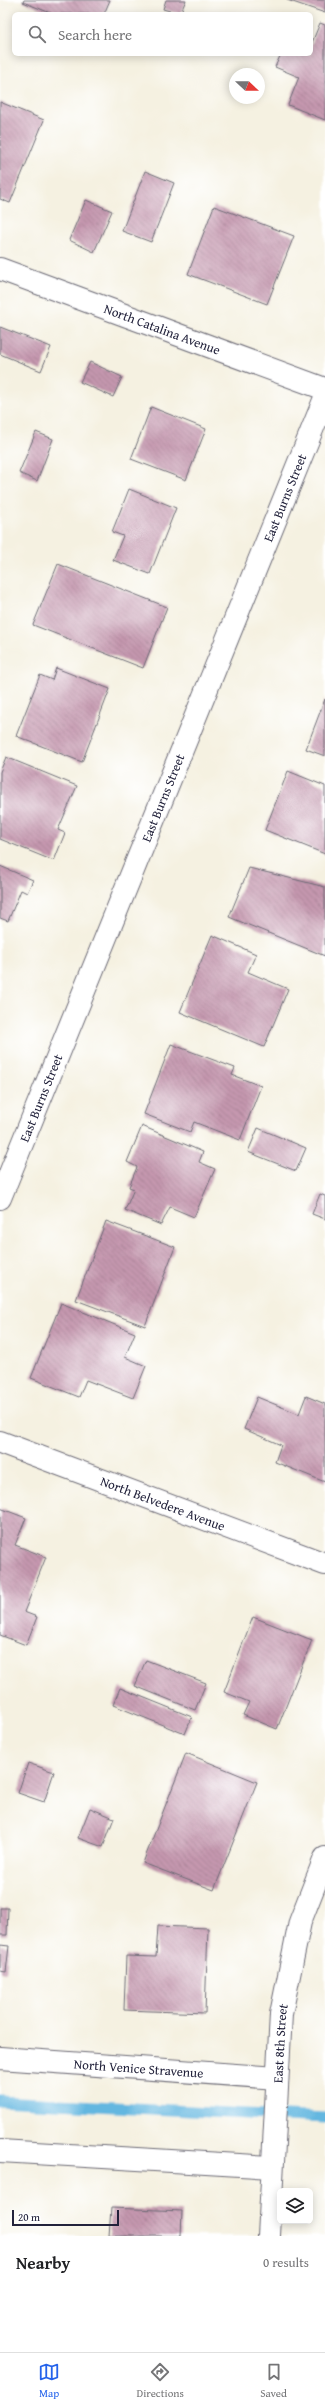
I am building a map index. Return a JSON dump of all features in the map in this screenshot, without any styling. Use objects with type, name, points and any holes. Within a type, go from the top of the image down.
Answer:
[{"type":"street","name":"North Catalina Avenue","points":[[0,269],[325,389]]},
{"type":"street","name":"East Burns Street","points":[[0,1198],[325,398]]},
{"type":"street","name":"North Belvedere Avenue","points":[[0,1442],[325,1564]]},
{"type":"street","name":"East 8th Street","points":[[269,2236],[281,2014],[300,1922],[325,1858]]},
{"type":"street","name":"North Venice Stravenue","points":[[0,2058],[277,2078]]},
{"type":"street","points":[[0,2151],[272,2167]]},
{"type":"building","points":[[24,0],[110,0],[105,12],[48,12],[23,2]]},
{"type":"building","points":[[166,0],[186,0],[181,12],[173,12],[163,9]]},
{"type":"building","points":[[287,0],[325,0],[325,13]]},
{"type":"building","points":[[320,23],[325,25],[325,120],[288,105],[299,77],[275,67],[280,56],[313,56],[313,40]]},
{"type":"building","points":[[0,102],[44,120],[10,203],[0,199]]},
{"type":"building","points":[[145,171],[174,183],[151,242],[122,231]]},
{"type":"building","points":[[86,200],[112,211],[94,252],[69,240]]},
{"type":"building","points":[[214,206],[294,236],[267,304],[188,274]]},
{"type":"building","points":[[0,327],[51,347],[41,371],[0,354]]},
{"type":"building","points":[[90,362],[122,377],[113,397],[80,382]]},
{"type":"building","points":[[151,407],[206,429],[186,480],[131,459]]},
{"type":"building","points":[[36,432],[53,439],[37,481],[19,473]]},
{"type":"building","points":[[129,489],[176,508],[150,574],[113,560],[123,536],[112,532]]},
{"type":"building","points":[[58,564],[167,607],[143,668],[33,625]]},
{"type":"building","points":[[56,668],[110,689],[82,762],[16,736],[40,675],[52,680]]},
{"type":"building","points":[[325,699],[325,756],[306,749]]},
{"type":"building","points":[[6,757],[77,786],[58,830],[65,833],[54,861],[0,839],[0,772]]},
{"type":"building","points":[[288,771],[325,786],[325,854],[265,830]]},
{"type":"building","points":[[0,866],[33,880],[27,893],[21,890],[8,921],[0,918]]},
{"type":"building","points":[[249,868],[325,887],[325,956],[229,917]]},
{"type":"building","points":[[212,935],[256,954],[248,972],[288,989],[264,1047],[180,1012]]},
{"type":"building","points":[[171,1044],[235,1068],[232,1075],[261,1086],[240,1140],[194,1122],[190,1132],[144,1114]]},
{"type":"building","points":[[142,1126],[203,1152],[199,1162],[215,1169],[194,1217],[170,1207],[161,1225],[125,1210],[134,1189],[129,1187],[137,1167],[127,1162]]},
{"type":"building","points":[[258,1128],[306,1148],[296,1171],[248,1152]]},
{"type":"building","points":[[320,1194],[325,1196],[325,1219],[312,1214]]},
{"type":"building","points":[[106,1221],[175,1247],[145,1326],[76,1300]]},
{"type":"building","points":[[61,1303],[135,1333],[125,1357],[146,1366],[133,1398],[86,1380],[79,1397],[31,1378]]},
{"type":"building","points":[[306,1396],[325,1404],[325,1482],[275,1462],[281,1445],[244,1429],[257,1397],[299,1414]]},
{"type":"building","points":[[0,1508],[26,1518],[15,1545],[46,1557],[24,1612],[37,1617],[26,1645],[0,1635]]},
{"type":"building","points":[[253,1617],[312,1640],[277,1729],[243,1715],[249,1702],[224,1692]]},
{"type":"building","points":[[146,1660],[206,1683],[195,1710],[135,1686]]},
{"type":"building","points":[[120,1688],[192,1717],[185,1734],[113,1705]]},
{"type":"building","points":[[186,1753],[257,1782],[214,1890],[143,1863]]},
{"type":"building","points":[[28,1763],[54,1772],[44,1802],[18,1793]]},
{"type":"building","points":[[90,1808],[114,1818],[103,1847],[78,1838]]},
{"type":"building","points":[[0,1908],[8,1908],[7,1935],[0,1935]]},
{"type":"building","points":[[158,1926],[208,1928],[205,2013],[124,2010],[126,1956],[156,1957]]},
{"type":"building","points":[[0,1945],[9,1946],[6,1972],[0,1971]]},
{"type":"building","points":[[111,2208],[182,2211],[181,2236],[109,2236]]},
{"type":"waterway","points":[[0,2101],[325,2118]]}]
